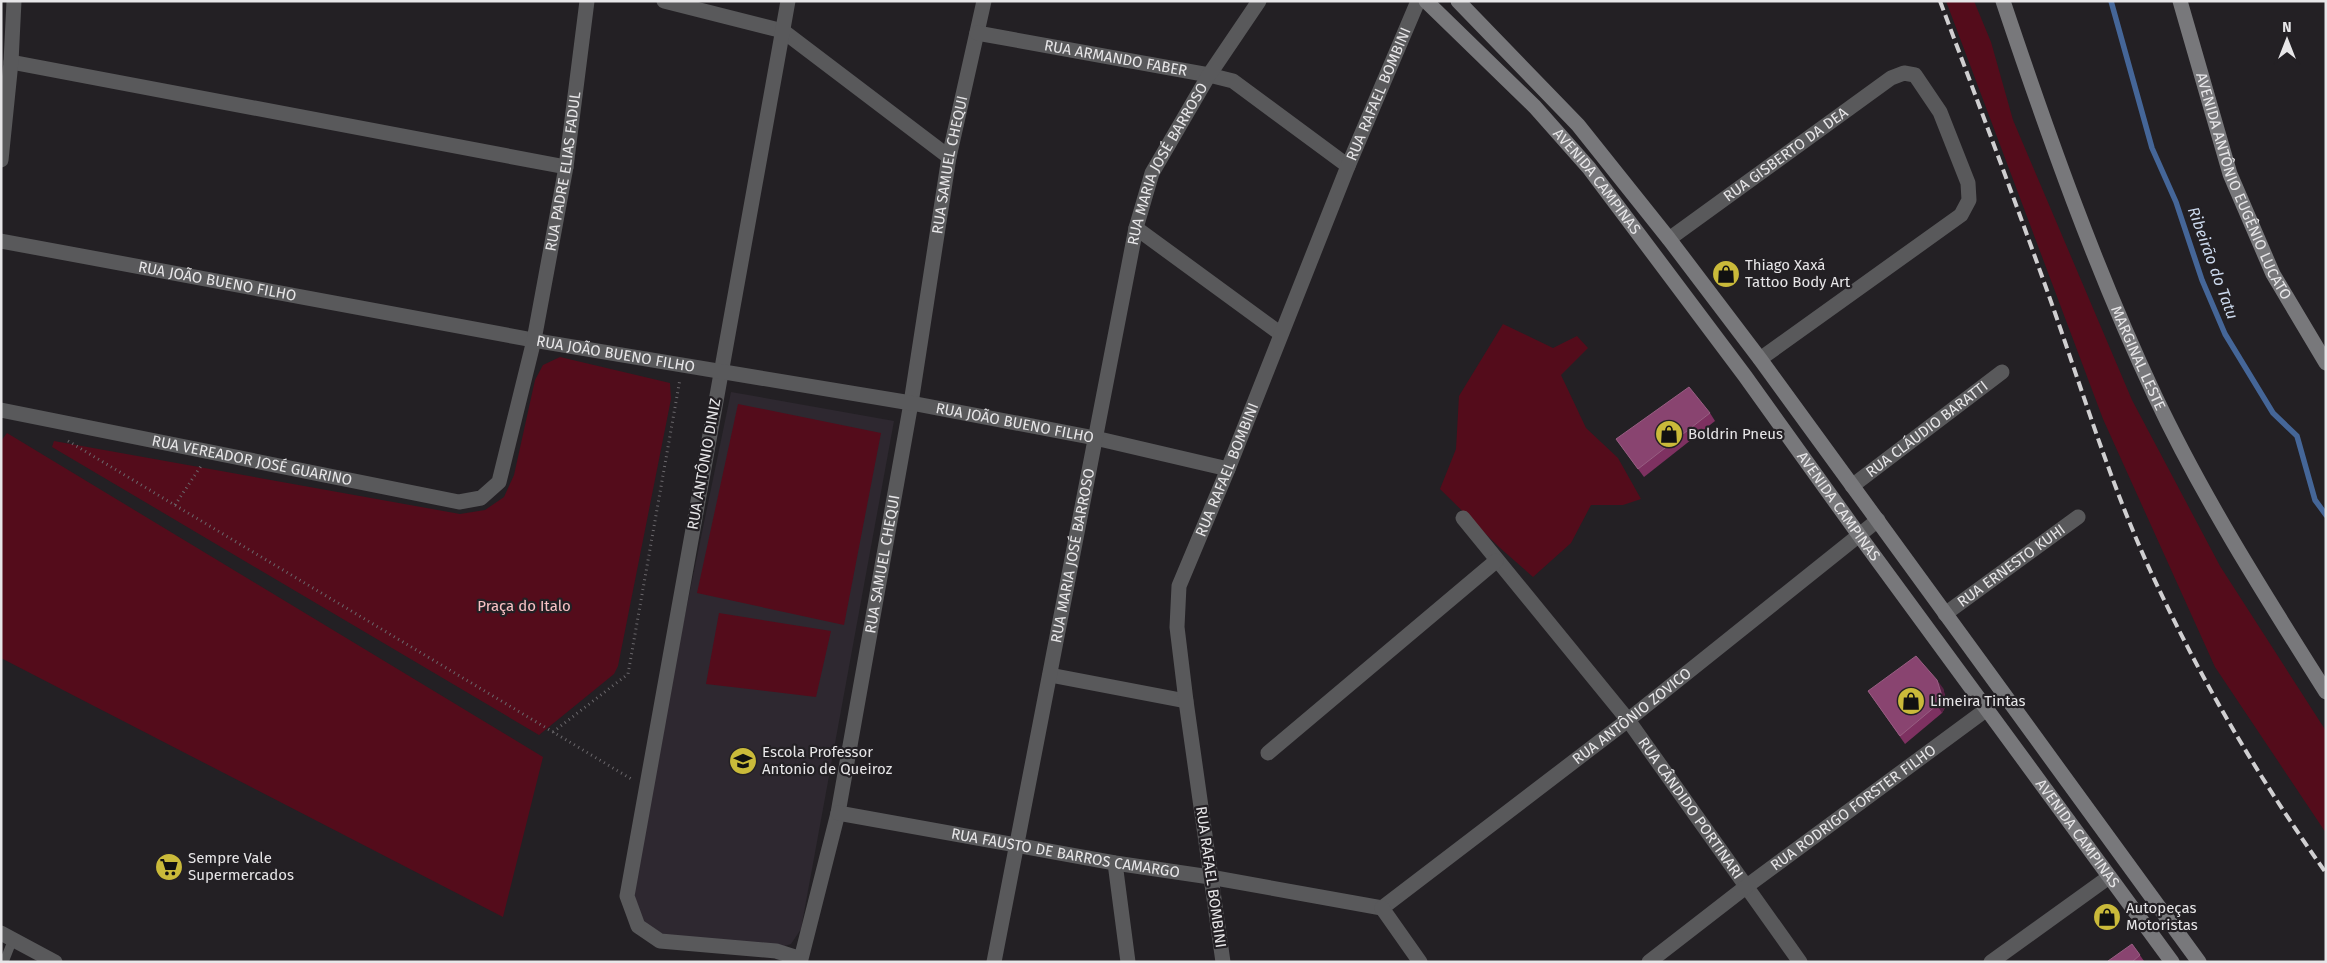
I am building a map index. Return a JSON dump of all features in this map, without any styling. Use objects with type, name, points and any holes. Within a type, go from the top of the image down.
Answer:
[{"type":"main road","name":"AVENIDA CAMPINAS","points":[[1426,1],[1535,107],[1589,168],[1745,376],[1858,535],[2172,962]]},
{"type":"main road","name":"AVENIDA CAMPINAS","points":[[1458,1],[1578,125],[1669,239],[1760,359],[2199,962]]},
{"type":"main road","name":"MARGINAL LESTE","points":[[2003,1],[2046,130],[2095,258],[2156,398],[2220,520],[2326,692]]},
{"type":"main road","name":"AVENIDA ANTÔNIO EUGÊNIO LUCATO","points":[[2180,1],[2230,174],[2273,274],[2326,363]]},
{"type":"street","points":[[1,160],[11,62],[14,1]]},
{"type":"street","name":"RUA PADRE ELIAS FADUL","points":[[499,482],[534,340],[566,167],[587,1]]},
{"type":"street","points":[[664,1],[783,31],[949,157]]},
{"type":"street","name":"RUA ANTÔNIO DINIZ","points":[[638,926],[627,896],[788,1]]},
{"type":"street","name":"RUA SAMUEL CHEQUI","points":[[638,926],[660,941],[776,951],[801,959],[838,813],[911,403],[949,157],[984,1]]},
{"type":"street","name":"RUA MARIA JOSÉ BARROSO","points":[[994,962],[1136,228],[1152,173],[1209,75],[1259,1]]},
{"type":"street","name":"RUA RAFAEL BOMBINI","points":[[1223,962],[1177,627],[1179,586],[1228,469],[1348,166],[1418,1]]},
{"type":"street","name":"RUA ARMANDO FABER","points":[[978,33],[1209,75],[1233,82],[1348,166]]},
{"type":"street","points":[[11,62],[566,167]]},
{"type":"street","name":"RUA GISBERTO DA DEA","points":[[1669,239],[1891,78],[1904,73],[1915,75],[1940,112],[1968,183],[1970,200],[1961,215],[1760,359]]},
{"type":"street","points":[[1136,228],[1281,334]]},
{"type":"street","name":"RUA JOÃO BUENO FILHO","points":[[1,241],[534,340],[911,403],[1095,438],[1228,469]]},
{"type":"street","name":"RUA CLÁUDIO BARATTI","points":[[1852,486],[2002,372]]},
{"type":"street","name":"RUA VEREADOR JOSÉ GUARINO","points":[[1,410],[458,502],[481,498],[499,482]]},
{"type":"street","name":"RUA ERNESTO KUHI","points":[[1945,614],[2078,517]]},
{"type":"street","name":"RUA CÂNDIDO PORTINARI","points":[[1463,518],[1496,561],[1628,720],[1800,962]]},
{"type":"street","name":"RUA ANTÔNIO ZOVICO","points":[[1382,908],[1628,720],[1878,520]]},
{"type":"street","points":[[1268,753],[1496,561]]},
{"type":"street","points":[[1050,675],[1186,701]]},
{"type":"street","name":"RUA RODRIGO FORSTER FILHO","points":[[1648,962],[1747,886],[1988,710]]},
{"type":"street","name":"RUA FAUSTO DE BARROS CAMARGO","points":[[838,813],[1115,863],[1210,877],[1382,908]]},
{"type":"street","points":[[1115,863],[1128,962]]},
{"type":"street","points":[[1991,962],[2109,877]]},
{"type":"street","points":[[1382,908],[1420,962]]},
{"type":"street","points":[[7,936],[55,962]]},
{"type":"lane","points":[[4,962],[7,936]]},
{"type":"path","points":[[553,732],[628,674],[683,364]]},
{"type":"path","points":[[65,439],[646,788]]},
{"type":"path","points":[[175,505],[211,452]]},
{"type":"shaded area","name":"Escola Professor Antonio de Queiroz","points":[[731,392],[894,421],[801,929],[791,944],[781,947],[654,937],[627,896]]},
{"type":"green space","points":[[1946,1],[1974,1],[1991,42],[2013,120],[2132,400],[2220,566],[2326,731],[2326,833],[2215,667],[2103,419]]},
{"type":"green space","points":[[1503,324],[1553,348],[1577,336],[1588,348],[1561,375],[1586,428],[1618,458],[1641,499],[1623,505],[1591,505],[1571,543],[1533,577],[1499,547],[1440,489],[1456,449],[1459,396]]},
{"type":"green space","name":"Praça do Italo","points":[[560,357],[670,383],[671,399],[618,666],[614,674],[539,735],[52,447],[54,441],[460,514],[485,510],[504,497],[514,475],[535,380],[543,365]]},
{"type":"green space","points":[[738,404],[881,433],[844,625],[697,593]]},
{"type":"green space","points":[[7,433],[543,757],[503,917],[1,658],[1,441]]},
{"type":"green space","points":[[719,613],[831,631],[816,697],[706,684]]},
{"type":"building","name":"Boldrin Pneus","points":[[1689,387],[1710,413],[1638,469],[1616,439]]},
{"type":"building","name":"Limeira Tintas","points":[[1916,656],[1937,680],[1942,696],[1937,705],[1900,736],[1868,691]]},
{"type":"building","points":[[2132,944],[2140,955],[2132,962],[2108,961]]},
{"type":"waterway","name":"Ribeirão do Tatu","points":[[2111,1],[2152,148],[2176,202],[2202,280],[2225,334],[2273,413],[2297,436],[2315,500],[2326,515]]},
{"type":"railway","points":[[1940,1],[2027,235],[2111,475],[2136,539],[2169,610],[2209,688],[2253,763],[2326,873]]},
{"type":"place","name":"Thiago Xaxá Tattoo Body Art","points":[[1726,274]]},
{"type":"place","name":"Boldrin Pneus","points":[[1669,434]]},
{"type":"place","name":"Limeira Tintas","points":[[1911,701]]},
{"type":"place","name":"Escola Professor Antonio de Queiroz","points":[[743,761]]},
{"type":"place","name":"Sempre Vale Supermercados","points":[[169,867]]},
{"type":"place","name":"Autopeças Motoristas","points":[[2107,917]]}]
